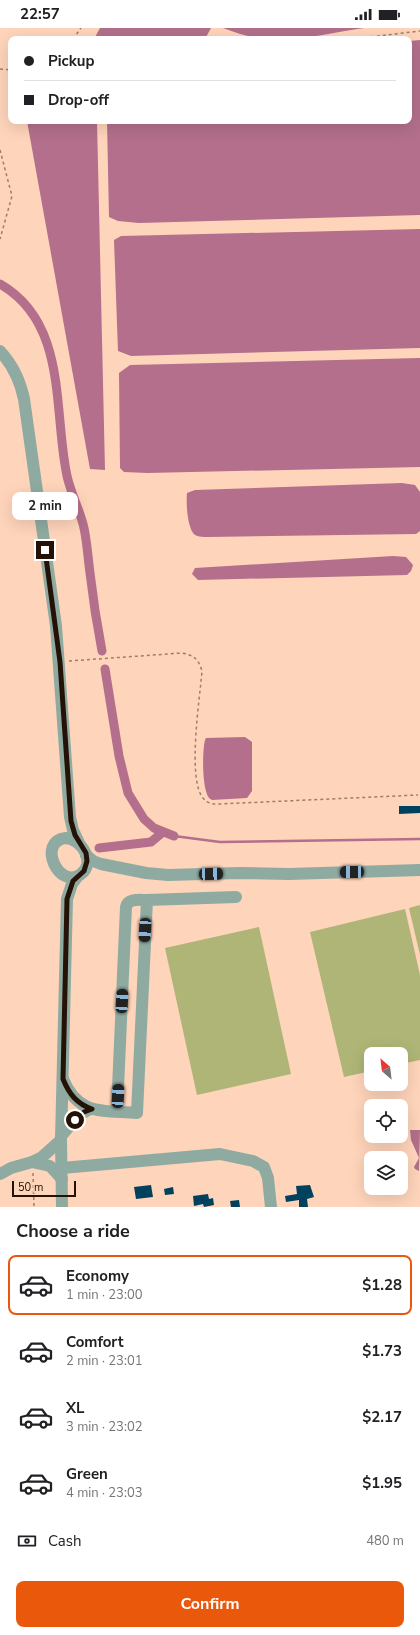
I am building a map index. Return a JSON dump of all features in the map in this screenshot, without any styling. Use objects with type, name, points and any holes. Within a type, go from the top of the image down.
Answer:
[{"type":"street","points":[[0,350],[16,372],[24,399],[60,662],[69,807],[72,826],[86,855],[93,861],[100,864]]},
{"type":"street","points":[[67,899],[63,883],[53,862],[52,854],[53,847],[64,829],[69,807]]},
{"type":"street","points":[[57,841],[66,838],[73,839],[79,843]]},
{"type":"street","points":[[62,1207],[61,1138],[67,899],[70,887],[82,872],[86,855]]},
{"type":"street","points":[[57,869],[66,876],[72,877],[82,872],[92,864],[168,875],[239,873],[289,874],[420,870]]},
{"type":"street","points":[[117,1111],[127,903],[130,901],[147,900],[236,897]]},
{"type":"street","points":[[63,1079],[66,1087],[75,1099],[84,1107],[137,1113],[147,900]]},
{"type":"street","points":[[0,1174],[11,1168],[32,1162],[42,1157],[84,1112],[92,1109]]},
{"type":"street","points":[[32,1162],[50,1166],[62,1174],[220,1154],[253,1161],[264,1167],[268,1178],[271,1207]]},
{"type":"path","points":[[378,36],[420,31]]},
{"type":"path","points":[[0,150],[12,196],[0,239]]},
{"type":"path","points":[[60,662],[182,653],[195,657],[200,664],[202,671],[196,742],[197,784],[203,798],[209,804],[418,795]]},
{"type":"path","points":[[32,1162],[34,1207]]},
{"type":"green space","points":[[420,905],[420,955],[409,908]]},
{"type":"green space","points":[[405,909],[420,975],[420,1060],[408,1063],[408,1047],[364,1047],[364,1073],[344,1077],[310,932]]},
{"type":"green space","points":[[259,927],[291,1074],[197,1095],[165,948]]},
{"type":"shaded area","points":[[100,28],[211,28],[207,36],[96,36]]},
{"type":"shaded area","points":[[223,28],[364,28],[313,36],[248,36]]},
{"type":"shaded area","points":[[420,40],[420,215],[139,223],[118,221],[109,217],[107,124],[412,124],[412,41]]},
{"type":"shaded area","points":[[28,124],[97,124],[105,470],[90,469]]},
{"type":"shaded area","points":[[420,229],[420,348],[131,356],[118,351],[114,240],[121,236]]},
{"type":"shaded area","points":[[420,358],[420,467],[147,473],[124,472],[120,468],[119,373],[130,365]]},
{"type":"shaded area","points":[[402,483],[415,485],[420,492],[420,531],[416,534],[203,537],[195,535],[190,527],[187,493],[195,490]]},
{"type":"shaded area","points":[[393,556],[406,557],[413,565],[411,571],[407,575],[198,580],[192,574],[195,568]]},
{"type":"shaded area","points":[[245,737],[252,742],[252,791],[247,798],[212,800],[209,798],[205,787],[203,770],[203,753],[206,738]]},
{"type":"shaded area","points":[[410,1130],[420,1130],[419,1171],[414,1167],[419,1158],[411,1140]]},
{"type":"building","points":[[399,806],[420,806],[420,813],[399,814]]},
{"type":"building","points":[[151,1185],[153,1197],[136,1199],[134,1187]]},
{"type":"building","points":[[310,1185],[314,1197],[307,1199],[308,1207],[299,1207],[299,1200],[286,1202],[285,1196],[297,1194],[296,1186]]},
{"type":"building","points":[[173,1187],[174,1194],[165,1195],[164,1189]]},
{"type":"building","points":[[208,1194],[209,1199],[213,1198],[214,1205],[204,1207],[203,1204],[194,1206],[193,1196]]},
{"type":"building","points":[[239,1200],[240,1207],[231,1207],[230,1201]]},
{"type":"waterway","points":[[0,284],[22,301],[37,321],[47,344],[54,370],[67,476],[85,533],[102,651]]},
{"type":"waterway","points":[[105,669],[119,756],[128,793],[144,819],[154,828],[174,836]]},
{"type":"waterway","points":[[99,848],[151,842],[163,832]]},
{"type":"waterway","points":[[174,836],[220,842],[420,839]]},
{"type":"route","points":[[45,550],[60,662],[71,821],[75,835],[87,857],[86,868],[82,874],[73,881],[67,899],[63,1079],[70,1094],[84,1107],[92,1109],[84,1112],[75,1120]]}]
